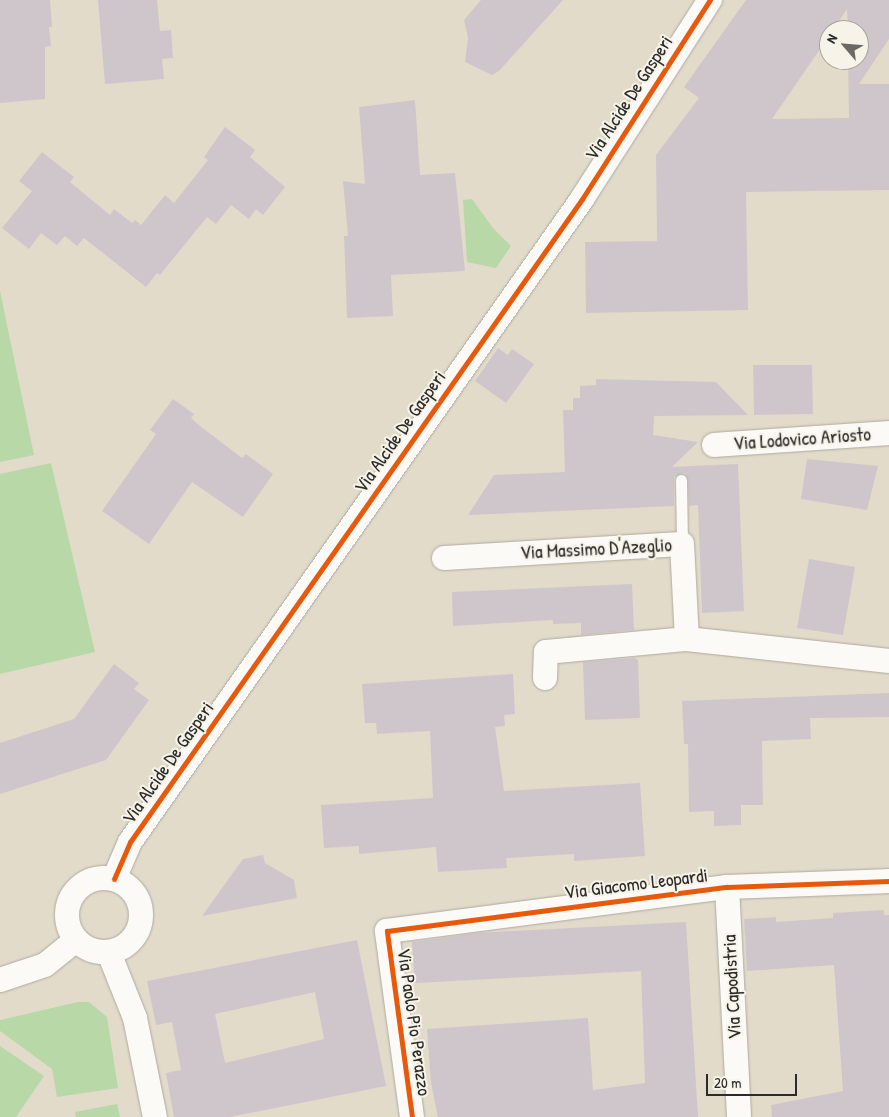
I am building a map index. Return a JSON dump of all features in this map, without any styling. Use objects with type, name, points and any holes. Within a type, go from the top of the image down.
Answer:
[{"type":"street","name":"Via Alcide De Gasperi","points":[[114,879],[130,842],[582,199],[710,0]]},
{"type":"street","name":"Via Lodovico Ariosto","points":[[714,445],[889,433]]},
{"type":"street","name":"Via Massimo D'Azeglio","points":[[444,558],[682,544],[687,639]]},
{"type":"street","points":[[545,678],[546,652],[687,639],[889,662]]},
{"type":"street","points":[[114,879],[135,894],[141,918],[131,941],[109,953],[96,952],[76,940],[66,918],[72,895],[90,880],[114,879]]},
{"type":"street","name":"Via Giacomo Leopardi","points":[[387,931],[726,887],[889,881]]},
{"type":"street","name":"Via Capodistria","points":[[726,887],[739,1117]]},
{"type":"street","name":"Via Paolo Pio Perazzo","points":[[387,931],[412,1117]]},
{"type":"street","points":[[0,980],[45,965],[76,940]]},
{"type":"street","points":[[109,953],[135,1018],[155,1117]]},
{"type":"lane","points":[[681,480],[682,544]]},
{"type":"green space","points":[[472,199],[493,228],[511,246],[496,268],[467,262],[463,200]]},
{"type":"green space","points":[[0,291],[34,455],[0,462]]},
{"type":"green space","points":[[51,463],[95,652],[0,674],[0,474]]},
{"type":"green space","points":[[78,1002],[89,1002],[107,1017],[118,1088],[57,1097],[52,1069],[0,1031],[0,1020]]},
{"type":"green space","points":[[0,1046],[44,1076],[16,1117],[0,1117]]},
{"type":"green space","points":[[117,1104],[120,1117],[76,1117],[75,1112]]},
{"type":"building","points":[[0,0],[50,0],[52,27],[49,27],[51,46],[45,47],[45,99],[0,103]]},
{"type":"building","points":[[98,0],[157,0],[160,31],[171,30],[173,58],[162,59],[164,79],[105,84]]},
{"type":"building","points":[[481,0],[563,0],[499,71],[492,75],[465,62],[468,38],[464,20]]},
{"type":"building","points":[[746,0],[889,0],[889,39],[869,69],[869,20],[848,20],[847,9],[840,20],[819,20],[819,51],[772,119],[849,118],[848,70],[868,70],[859,84],[889,84],[889,190],[746,192],[748,310],[586,313],[585,242],[657,241],[656,155],[699,98],[684,87]]},
{"type":"building","points":[[415,100],[420,175],[455,173],[465,271],[391,275],[393,316],[347,318],[344,236],[348,236],[343,181],[365,184],[359,107]]},
{"type":"building","points":[[225,127],[255,150],[250,157],[285,187],[263,215],[256,209],[249,219],[231,205],[216,224],[207,217],[160,275],[157,273],[146,287],[84,238],[77,246],[65,236],[57,245],[41,233],[29,249],[2,228],[32,191],[19,181],[42,152],[74,177],[70,182],[110,215],[114,209],[132,223],[135,220],[141,225],[165,195],[174,203],[208,160],[204,157]]},
{"type":"building","points":[[498,348],[508,355],[512,349],[534,364],[506,403],[475,381]]},
{"type":"building","points":[[753,365],[812,365],[813,414],[754,415]]},
{"type":"building","points":[[596,379],[716,382],[748,415],[654,416],[653,435],[698,442],[672,467],[738,464],[744,611],[702,613],[698,505],[689,506],[688,480],[684,473],[674,477],[674,506],[468,515],[494,475],[565,472],[563,410],[573,410],[573,398],[580,398],[580,386],[596,385]]},
{"type":"building","points":[[173,399],[194,414],[191,418],[200,426],[242,458],[246,454],[273,474],[243,517],[192,482],[149,544],[102,511],[156,434],[150,430]]},
{"type":"building","points":[[807,459],[878,466],[867,510],[801,499]]},
{"type":"building","points":[[809,559],[855,567],[843,635],[797,628]]},
{"type":"building","points":[[632,584],[634,630],[581,635],[581,623],[553,624],[553,620],[453,626],[452,592]]},
{"type":"building","points":[[635,658],[638,660],[640,718],[585,720],[583,662]]},
{"type":"building","points":[[114,664],[139,683],[134,689],[149,700],[106,760],[0,794],[0,743],[74,719]]},
{"type":"building","points":[[513,674],[515,714],[504,715],[505,726],[495,727],[504,791],[640,783],[645,856],[574,861],[574,854],[506,858],[507,868],[438,872],[436,847],[359,854],[359,846],[324,848],[321,805],[433,798],[430,731],[377,734],[376,723],[365,723],[362,684]]},
{"type":"building","points":[[889,693],[889,717],[810,718],[811,739],[762,741],[763,805],[741,805],[741,825],[714,826],[714,811],[689,812],[688,744],[684,744],[682,701]]},
{"type":"building","points":[[263,855],[265,863],[294,880],[297,898],[202,916],[243,859]]},
{"type":"building","points":[[884,910],[884,915],[889,915],[889,1117],[772,1117],[771,1105],[843,1091],[834,965],[747,971],[744,919],[776,917],[776,922],[833,918],[833,913]]},
{"type":"building","points":[[686,922],[698,1117],[438,1117],[431,1083],[427,1029],[588,1018],[593,1090],[645,1083],[641,971],[415,983],[412,942],[477,933]]},
{"type":"building","points":[[357,940],[386,1086],[230,1117],[174,1117],[166,1073],[181,1070],[172,1022],[156,1025],[147,981]],"holes":[[[315,992],[324,1039],[225,1063],[215,1014]]]},
{"type":"cycle path","points":[[114,879],[130,842],[582,199],[710,0]]},
{"type":"cycle path","points":[[412,1117],[387,931],[727,887],[889,881]]}]
